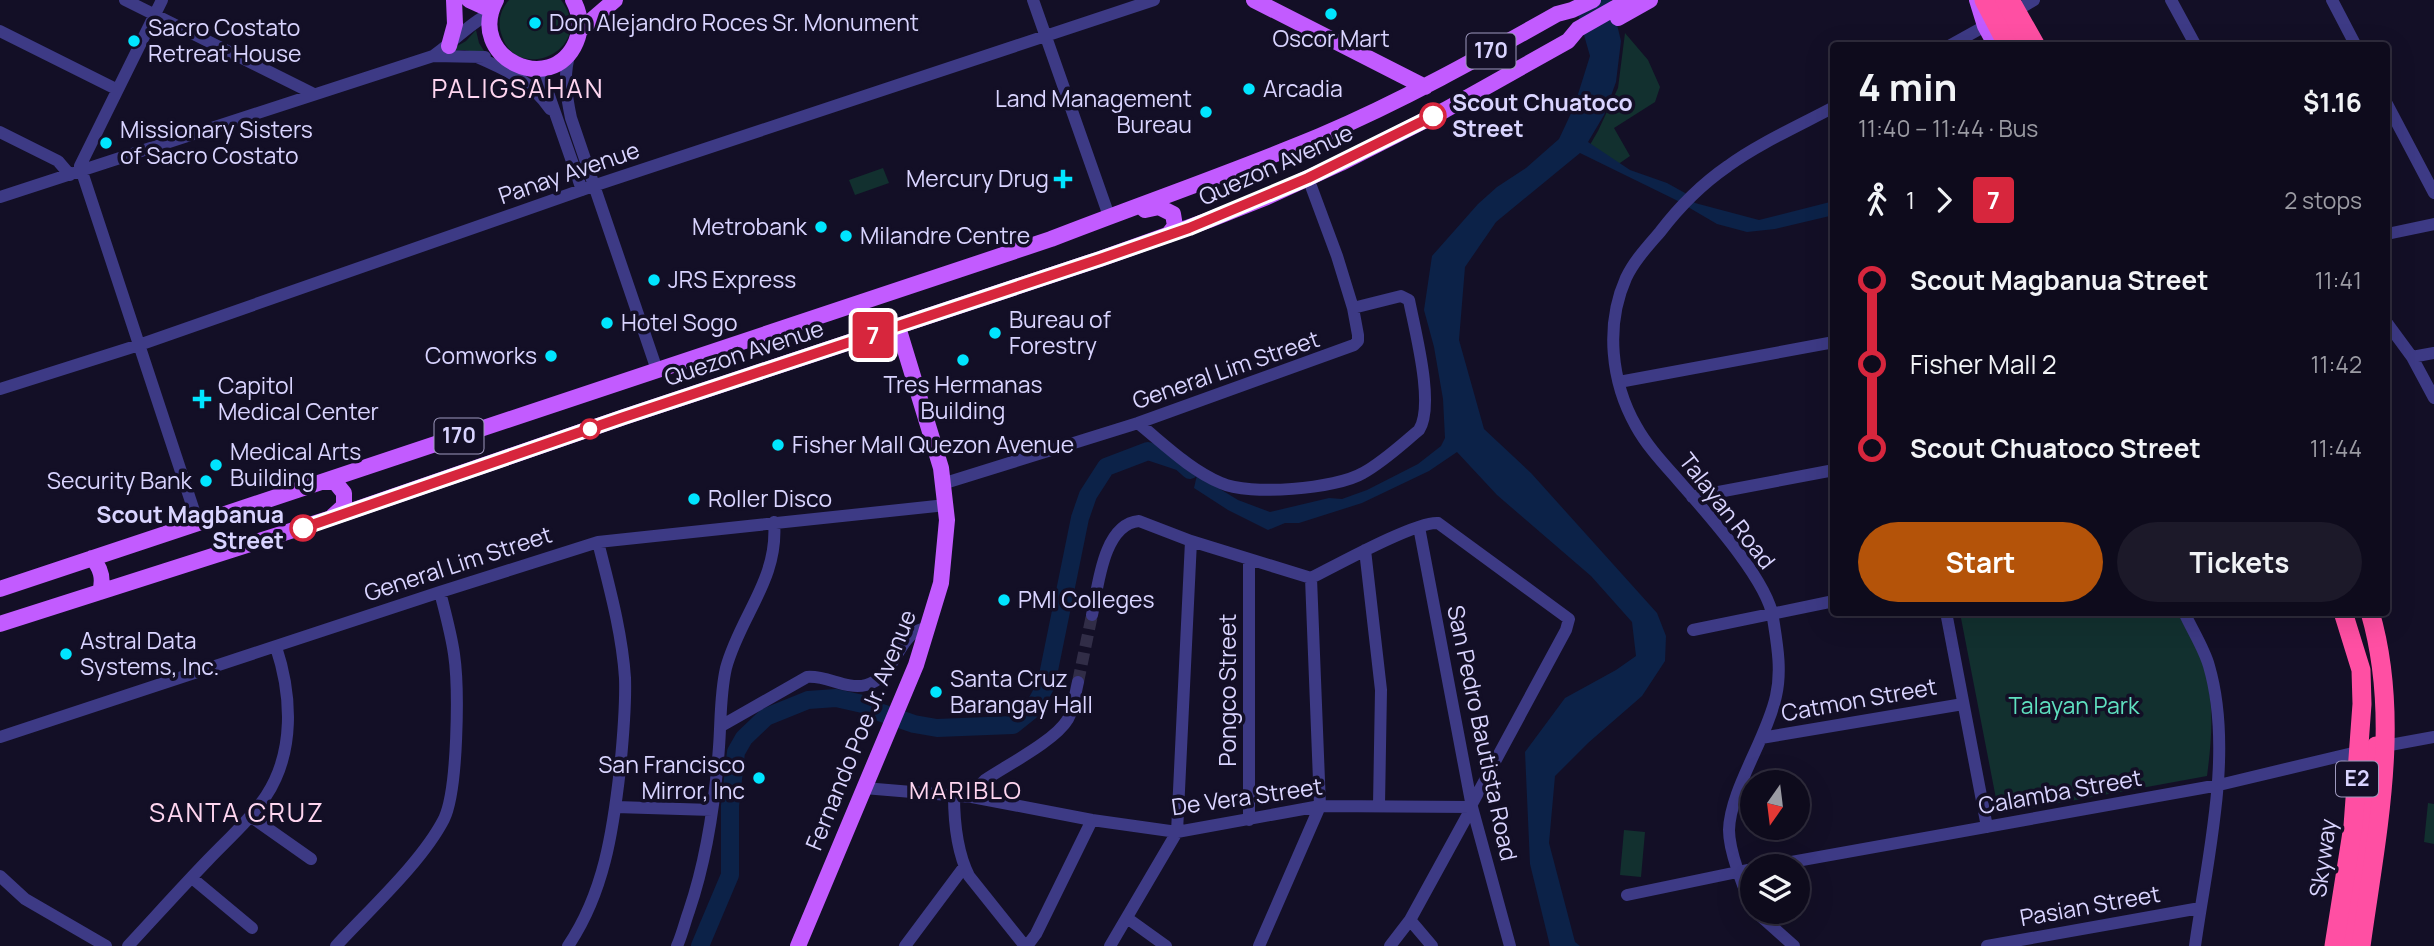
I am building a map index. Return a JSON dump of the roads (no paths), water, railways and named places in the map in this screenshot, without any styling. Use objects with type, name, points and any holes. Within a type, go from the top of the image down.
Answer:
[{"type":"highway","points":[[1984,0],[2007,42]]},
{"type":"highway","points":[[1991,0],[2000,9],[2016,42]]},
{"type":"highway","points":[[2014,3],[2035,42]]},
{"type":"highway","points":[[2338,616],[2359,673]]},
{"type":"highway","name":"Skyway","points":[[2332,946],[2353,826],[2361,717],[2361,670],[2344,616]]},
{"type":"highway","points":[[2350,946],[2384,743],[2378,703],[2372,616]]},
{"type":"highway","name":"E2","points":[[2363,946],[2386,757],[2383,677],[2373,616]]},
{"type":"main road","points":[[449,46],[454,24],[454,0]]},
{"type":"main road","points":[[469,0],[493,8],[489,27],[492,40],[508,61],[534,69],[554,65],[570,52],[579,31],[579,14],[573,0]]},
{"type":"main road","points":[[579,31],[615,0]]},
{"type":"main road","points":[[1254,0],[1425,87]]},
{"type":"main road","name":"Quezon Avenue","points":[[0,589],[1026,247],[1202,183],[1309,140],[1425,87],[1566,6],[1593,0]]},
{"type":"main road","name":"Quezon Avenue","points":[[0,624],[328,519],[1168,235],[1255,202],[1308,178],[1445,110],[1624,6],[1650,0]]},
{"type":"main road","points":[[1977,0],[1985,26],[1994,42]]},
{"type":"main road","points":[[1102,219],[1159,208],[1168,210],[1175,220],[1175,226],[1168,235]]},
{"type":"main road","name":"Fernando Poe Jr. Avenue","points":[[797,946],[928,631],[944,565],[946,505],[941,468],[893,328]]},
{"type":"main road","points":[[361,469],[350,479],[351,494],[363,504],[373,504]]},
{"type":"main road","points":[[317,483],[335,482],[344,493],[342,510],[328,519]]},
{"type":"main road","points":[[110,552],[110,567],[121,586]]},
{"type":"main road","points":[[92,558],[101,570],[100,592]]},
{"type":"main road","points":[[2332,946],[2354,792],[2357,752],[2359,673],[2350,616]]},
{"type":"main road","points":[[2363,946],[2384,743]]},
{"type":"street","points":[[125,0],[312,93]]},
{"type":"street","points":[[75,173],[162,0]]},
{"type":"street","points":[[1033,0],[1046,34],[1102,219]]},
{"type":"street","name":"Panay Avenue","points":[[0,389],[139,345],[588,188],[1154,0]]},
{"type":"street","points":[[2014,3],[2034,0]]},
{"type":"street","points":[[2171,0],[2194,42]]},
{"type":"street","points":[[2332,0],[2354,42]]},
{"type":"street","points":[[0,197],[433,55],[449,46],[493,8]]},
{"type":"street","points":[[1955,42],[1985,26]]},
{"type":"street","points":[[0,31],[116,89]]},
{"type":"street","points":[[570,52],[565,88],[588,188]]},
{"type":"street","points":[[433,55],[508,61]]},
{"type":"street","points":[[478,57],[519,76],[531,86],[558,121]]},
{"type":"street","points":[[534,69],[543,79],[558,121],[588,188],[657,370]]},
{"type":"street","name":"Talayan Road","points":[[1740,859],[1729,832],[1730,820],[1776,696],[1780,666],[1773,613],[1752,571],[1651,450],[1626,405],[1619,382],[1613,334],[1616,308],[1626,277],[1645,248],[1686,202],[1730,164],[1830,109]]},
{"type":"street","points":[[2390,110],[2434,193]]},
{"type":"street","points":[[0,132],[58,161],[75,173],[139,345],[198,523]]},
{"type":"street","name":"General Lim Street","points":[[942,484],[1139,423],[1348,349],[1358,341],[1353,308],[1308,178]]},
{"type":"street","points":[[2390,233],[2434,223]]},
{"type":"street","points":[[1139,423],[1188,464],[1233,488],[1256,491],[1319,485],[1363,473],[1419,430],[1423,423],[1426,396],[1409,300],[1401,296],[1353,308]]},
{"type":"street","points":[[2390,327],[2412,357],[2434,398]]},
{"type":"street","points":[[1619,382],[1830,343]]},
{"type":"street","points":[[2412,357],[2434,353]]},
{"type":"street","points":[[1692,497],[1830,471]]},
{"type":"street","name":"General Lim Street","points":[[0,737],[598,541],[946,505]]},
{"type":"street","points":[[677,946],[705,855],[721,726],[721,696],[727,665],[768,572],[775,541],[774,522]]},
{"type":"street","points":[[1092,615],[1109,544],[1123,527],[1139,522],[1311,578],[1419,527],[1438,523],[1569,619],[1566,630],[1410,920],[1390,946]]},
{"type":"street","name":"San Pedro Bautista Road","points":[[1419,527],[1472,806],[1510,946]]},
{"type":"street","points":[[568,946],[582,924],[601,880],[616,807],[625,725],[625,677],[617,620],[598,541]]},
{"type":"street","points":[[1110,946],[1177,832],[1191,541]]},
{"type":"street","points":[[1366,550],[1381,690],[1379,805]]},
{"type":"street","name":"Pongco Street","points":[[1249,560],[1249,820]]},
{"type":"street","points":[[1259,946],[1320,806],[1311,578]]},
{"type":"street","points":[[336,946],[417,858],[437,831],[449,803],[454,761],[455,656],[440,592]]},
{"type":"street","points":[[1693,630],[1830,602]]},
{"type":"street","points":[[1947,616],[1987,827]]},
{"type":"street","points":[[2186,616],[2209,664],[2215,697],[2219,785],[2195,946]]},
{"type":"street","points":[[721,726],[807,677],[819,677],[857,686],[872,683],[889,668],[914,632],[922,629],[928,631]]},
{"type":"street","points":[[128,946],[250,816],[277,778],[287,734],[287,692],[276,647]]},
{"type":"street","points":[[972,797],[985,780],[1052,736],[1062,726],[1071,711],[1078,682]]},
{"type":"street","name":"Catmon Street","points":[[1761,738],[1963,704]]},
{"type":"street","points":[[2384,743],[2434,737]]},
{"type":"street","name":"Calamba Street","points":[[1810,859],[2219,785],[2357,752]]},
{"type":"street","name":"De Vera Street","points":[[864,788],[972,797],[1092,820],[1177,832],[1320,806],[1472,806]]},
{"type":"street","points":[[954,795],[958,841],[964,867],[1026,946],[1036,934],[1092,820]]},
{"type":"street","points":[[616,807],[712,810]]},
{"type":"street","points":[[250,816],[311,859]]},
{"type":"street","points":[[905,946],[964,867]]},
{"type":"street","points":[[1627,895],[1740,872]]},
{"type":"street","points":[[0,876],[25,899],[106,946]]},
{"type":"street","points":[[192,877],[252,928]]},
{"type":"street","name":"Pasian Street","points":[[1987,946],[2200,908]]},
{"type":"street","points":[[1127,918],[1166,946]]},
{"type":"street","points":[[1410,920],[1432,946]]},
{"type":"street","points":[[1769,924],[1794,946]]},
{"type":"water","points":[[1574,0],[1611,0],[1621,41],[1616,82],[1604,115],[1588,142],[1630,170],[1667,183],[1685,193],[1695,203],[1759,220],[1830,202],[1830,216],[1775,229],[1747,232],[1717,224],[1676,200],[1580,153],[1496,222],[1465,267],[1459,340],[1484,429],[1531,473],[1657,613],[1666,636],[1665,661],[1642,696],[1555,776],[1549,843],[1575,942],[1580,946],[1550,946],[1530,864],[1525,752],[1565,698],[1636,656],[1632,622],[1591,576],[1497,495],[1457,452],[1429,471],[1362,503],[1268,530],[1228,510],[1194,488],[1197,475],[1238,500],[1270,512],[1329,498],[1342,499],[1367,490],[1418,464],[1441,446],[1445,438],[1443,399],[1424,310],[1432,256],[1478,204],[1559,139],[1574,107],[1590,56]]},
{"type":"waterway","points":[[700,946],[730,875],[730,806],[736,752],[744,738],[766,717],[808,700],[836,698],[867,705],[914,724],[937,728],[1013,725],[1033,709],[1046,685],[1080,518],[1088,495],[1106,467],[1148,451],[1181,462],[1190,470]]},
{"type":"tunnel","points":[[1078,682],[1092,615]]},
{"type":"place","name":"Oscor Mart","points":[[1331,14]]},
{"type":"place","name":"Don Alejandro Roces Sr. Monument","points":[[535,23]]},
{"type":"place","name":"Sacro Costato Retreat House","points":[[134,41]]},
{"type":"place","name":"Arcadia","points":[[1249,89]]},
{"type":"place","name":"Land Management Bureau","points":[[1206,112]]},
{"type":"place","name":"Scout Chuatoco Street","points":[[1433,116]]},
{"type":"place","name":"Missionary Sisters of Sacro Costato","points":[[106,143]]},
{"type":"place","name":"Mercury Drug","points":[[1063,179]]},
{"type":"place","name":"Metrobank","points":[[821,227]]},
{"type":"place","name":"Milandre Centre","points":[[846,236]]},
{"type":"place","name":"JRS Express","points":[[654,280]]},
{"type":"place","name":"Hotel Sogo","points":[[607,323]]},
{"type":"place","name":"Bureau of Forestry","points":[[995,333]]},
{"type":"place","name":"Comworks","points":[[551,356]]},
{"type":"place","name":"Tres Hermanas Building","points":[[963,360]]},
{"type":"place","name":"Capitol Medical Center","points":[[202,399]]},
{"type":"place","name":"Fisher Mall Quezon Avenue","points":[[778,445]]},
{"type":"place","name":"Medical Arts Building","points":[[216,465]]},
{"type":"place","name":"Security Bank","points":[[206,481]]},
{"type":"place","name":"Roller Disco","points":[[694,499]]},
{"type":"place","name":"Scout Magbanua Street","points":[[303,528]]},
{"type":"place","name":"PMI Colleges","points":[[1004,600]]},
{"type":"place","name":"Astral Data Systems, Inc.","points":[[66,654]]},
{"type":"place","name":"Santa Cruz Barangay Hall","points":[[936,692]]},
{"type":"place","name":"San Francisco Mirror, Inc","points":[[759,778]]},
{"type":"district","name":"PALIGSAHAN","points":[[518,89]]},
{"type":"district","name":"MARIBLO","points":[[966,791]]},
{"type":"district","name":"SANTA CRUZ","points":[[237,813]]},
{"type":"park label","name":"Talayan Park","points":[[2074,706]]}]
